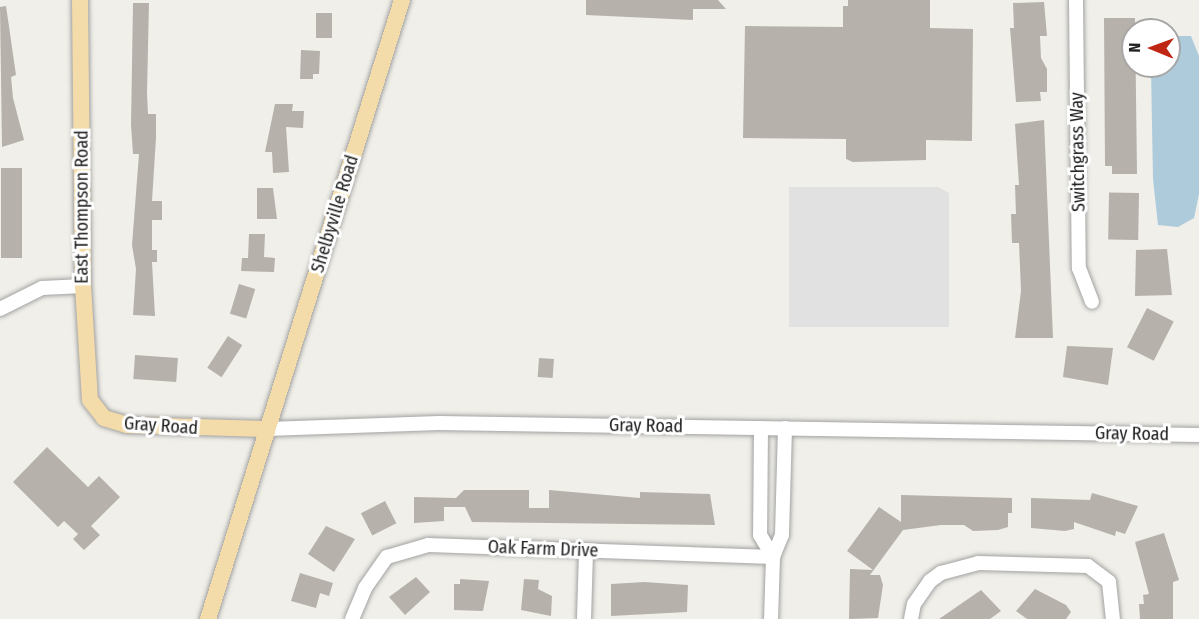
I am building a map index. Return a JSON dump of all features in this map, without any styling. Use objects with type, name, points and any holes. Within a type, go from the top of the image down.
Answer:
[{"type":"main road","name":"East Thompson Road","points":[[80,0],[83,286],[87,381],[97,412]]},
{"type":"main road","name":"Shelbyville Road","points":[[267,429],[402,0]]},
{"type":"main road","name":"Gray Road","points":[[97,412],[127,426],[267,429]]},
{"type":"main road","points":[[208,619],[267,429]]},
{"type":"street","name":"Switchgrass Way","points":[[1076,0],[1079,268],[1092,302]]},
{"type":"street","points":[[0,309],[42,288],[83,286]]},
{"type":"street","name":"Gray Road","points":[[267,429],[439,423],[1199,435]]},
{"type":"street","points":[[761,428],[760,534],[773,557]]},
{"type":"street","points":[[771,619],[773,557],[782,535],[785,428]]},
{"type":"street","name":"Oak Farm Drive","points":[[352,619],[375,569],[395,554],[428,545],[773,557]]},
{"type":"street","points":[[584,619],[585,551]]},
{"type":"street","points":[[911,619],[914,604],[941,573],[978,563],[1088,566],[1109,582],[1113,619]]},
{"type":"shaded area","points":[[789,187],[938,187],[949,193],[949,327],[789,327]]},
{"type":"water","points":[[1181,36],[1191,36],[1199,56],[1199,194],[1194,218],[1178,227],[1158,225],[1153,179],[1151,78],[1181,78]]},
{"type":"building","points":[[586,0],[718,0],[726,9],[693,9],[693,20],[586,15]]},
{"type":"building","points":[[848,0],[930,0],[930,28],[973,29],[972,141],[926,140],[926,160],[853,162],[846,159],[846,139],[743,138],[745,26],[843,27],[843,6],[848,6]]},
{"type":"building","points":[[1044,2],[1047,36],[1040,36],[1041,58],[1047,69],[1047,92],[1040,92],[1041,101],[1016,102],[1010,28],[1014,28],[1013,3]]},
{"type":"building","points":[[133,3],[149,3],[148,114],[156,114],[152,201],[162,201],[162,220],[152,220],[152,250],[157,250],[157,262],[152,262],[155,316],[133,315],[136,269],[132,245],[139,154],[133,154],[131,125]]},
{"type":"building","points":[[6,6],[16,75],[11,77],[13,98],[24,140],[2,147],[0,7]]},
{"type":"building","points":[[316,13],[332,13],[332,38],[316,38]]},
{"type":"building","points":[[1104,18],[1121,18],[1121,78],[1136,78],[1137,174],[1112,174],[1112,166],[1105,166]]},
{"type":"building","points":[[301,50],[320,51],[319,74],[313,74],[313,79],[300,79]]},
{"type":"building","points":[[275,104],[293,104],[292,111],[304,111],[303,128],[286,127],[289,172],[273,173],[272,152],[265,152]]},
{"type":"building","points":[[1044,120],[1053,338],[1015,338],[1021,291],[1019,243],[1012,243],[1011,214],[1016,214],[1015,185],[1019,185],[1015,124]]},
{"type":"building","points":[[1,168],[22,168],[22,258],[1,258]]},
{"type":"building","points":[[257,188],[273,188],[277,219],[257,219]]},
{"type":"building","points":[[1109,192],[1139,193],[1138,240],[1108,239]]},
{"type":"building","points":[[249,234],[265,234],[264,257],[275,258],[274,272],[241,271],[242,258],[248,258]]},
{"type":"building","points":[[1167,249],[1172,295],[1135,296],[1136,250]]},
{"type":"building","points":[[239,284],[255,289],[246,319],[230,314]]},
{"type":"building","points":[[1147,308],[1174,322],[1154,361],[1127,347]]},
{"type":"building","points":[[228,336],[242,345],[222,377],[207,368]]},
{"type":"building","points":[[1067,346],[1113,348],[1108,385],[1063,377]]},
{"type":"building","points":[[135,355],[178,358],[176,382],[133,379]]},
{"type":"building","points":[[539,358],[554,359],[553,378],[538,377]]},
{"type":"building","points":[[47,447],[88,487],[99,476],[120,497],[91,526],[100,535],[84,550],[73,539],[78,534],[64,521],[58,527],[13,482]]},
{"type":"building","points":[[464,490],[529,490],[529,508],[549,508],[549,490],[640,498],[640,492],[710,494],[715,525],[472,522],[465,507],[444,507],[444,521],[414,523],[414,497],[456,498]]},
{"type":"building","points":[[1092,493],[1138,506],[1125,534],[1116,531],[1115,536],[1074,522],[1074,529],[1065,531],[1031,528],[1031,498],[1090,500]]},
{"type":"building","points":[[901,495],[1012,498],[1012,513],[1008,513],[1008,527],[998,530],[973,531],[964,525],[941,525],[903,530],[870,575],[880,575],[883,585],[878,618],[849,619],[850,569],[873,570],[847,551],[879,507],[901,522]]},
{"type":"building","points":[[385,501],[396,523],[372,536],[361,513]]},
{"type":"building","points":[[326,526],[355,539],[334,572],[308,554]]},
{"type":"building","points":[[1164,533],[1179,580],[1173,582],[1173,619],[1140,619],[1139,604],[1144,604],[1143,595],[1149,594],[1135,542]]},
{"type":"building","points":[[300,573],[333,583],[329,596],[320,593],[316,608],[291,601]]},
{"type":"building","points":[[416,577],[430,592],[405,615],[389,597]]},
{"type":"building","points":[[460,579],[489,581],[483,611],[454,610],[454,584],[460,584]]},
{"type":"building","points":[[524,579],[539,580],[538,589],[552,596],[551,616],[521,610]]},
{"type":"building","points":[[644,582],[688,585],[687,612],[611,616],[611,584]]},
{"type":"building","points":[[1035,589],[1066,605],[1071,612],[1066,619],[1027,619],[1016,611]]},
{"type":"building","points":[[981,590],[1001,611],[990,619],[939,619]]}]
